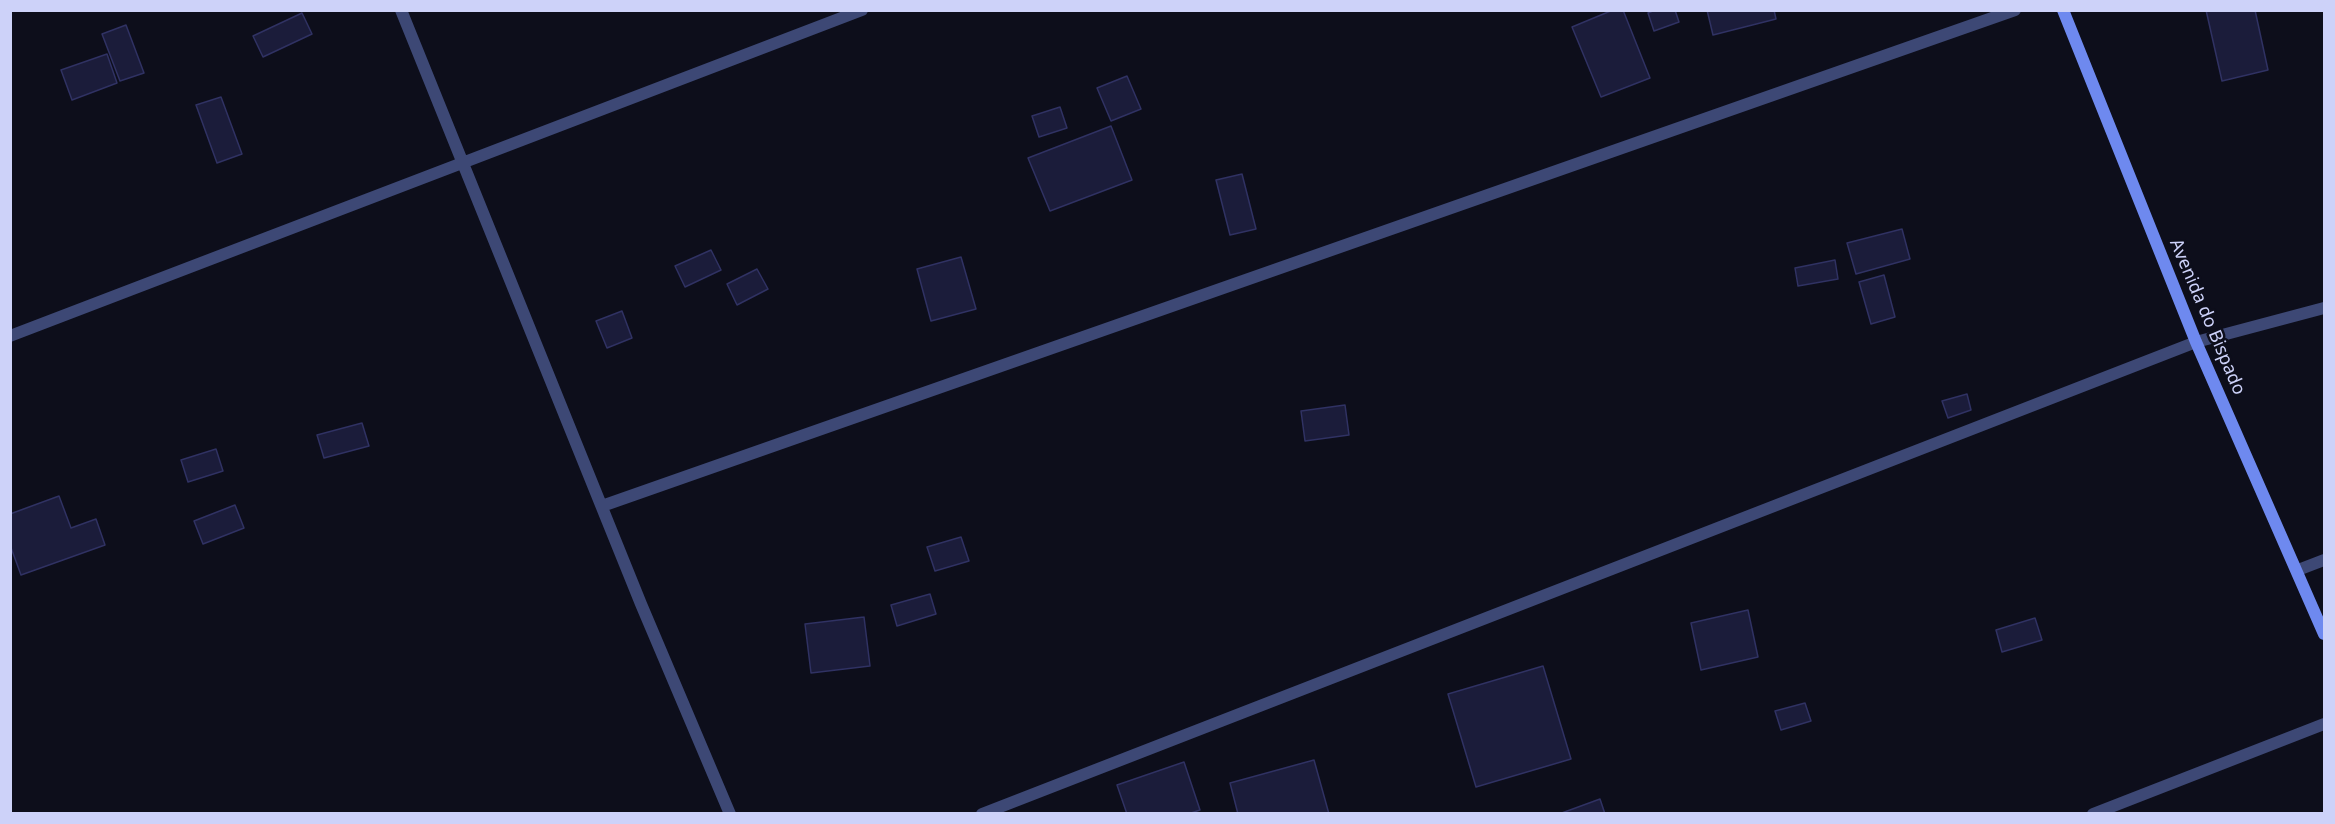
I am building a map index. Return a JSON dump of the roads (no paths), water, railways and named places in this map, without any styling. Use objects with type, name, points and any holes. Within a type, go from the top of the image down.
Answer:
[{"type":"main road","name":"Avenida do Bispado","points":[[2063,10],[2196,342],[2325,634]]},
{"type":"street","points":[[401,10],[602,506],[730,813]]},
{"type":"street","points":[[10,336],[862,10]]},
{"type":"street","points":[[602,506],[2015,10]]},
{"type":"street","points":[[982,813],[2196,342],[2325,308]]},
{"type":"street","points":[[2298,570],[2325,560]]},
{"type":"street","points":[[2093,813],[2325,724]]}]
